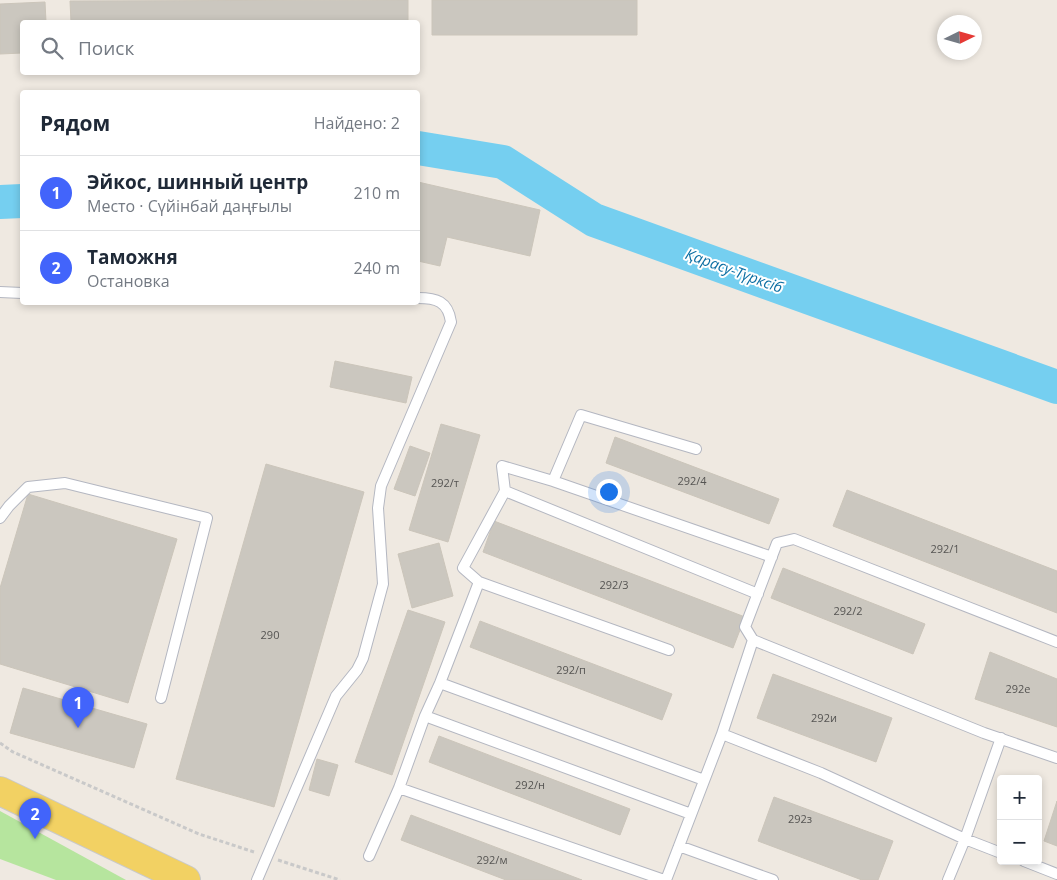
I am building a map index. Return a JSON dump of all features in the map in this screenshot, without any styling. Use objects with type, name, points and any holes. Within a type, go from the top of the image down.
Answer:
[{"type":"main road","points":[[0,791],[186,880]]},
{"type":"lane","points":[[0,292],[20,293]]},
{"type":"lane","points":[[256,880],[336,696],[357,670],[368,640],[383,584],[378,508],[381,486],[451,322],[450,313],[443,302],[433,298],[420,298]]},
{"type":"lane","points":[[553,481],[582,415],[696,449]]},
{"type":"lane","points":[[669,650],[479,582],[463,568],[505,491],[502,466],[553,481],[772,557]]},
{"type":"lane","points":[[0,518],[28,487],[65,483],[207,518],[162,698]]},
{"type":"lane","points":[[505,491],[758,594]]},
{"type":"lane","points":[[1057,642],[794,538],[777,543],[745,627],[753,640],[1001,738],[1057,758]]},
{"type":"lane","points":[[369,856],[399,788],[425,716],[440,683],[479,582]]},
{"type":"lane","points":[[399,788],[665,880],[722,734],[753,640]]},
{"type":"lane","points":[[440,683],[704,780]]},
{"type":"lane","points":[[425,716],[691,814]]},
{"type":"lane","points":[[722,734],[821,773],[965,839],[997,851]]},
{"type":"lane","points":[[948,880],[965,839],[1001,738]]},
{"type":"lane","points":[[679,846],[773,880]]},
{"type":"lane","points":[[1034,865],[1057,874]]},
{"type":"path","points":[[0,744],[13,752],[199,834],[340,880]]},
{"type":"green space","points":[[0,811],[126,880],[56,880],[0,859]]},
{"type":"building","points":[[408,0],[408,20],[71,20],[70,1]]},
{"type":"building","points":[[432,0],[637,0],[637,35],[432,35]]},
{"type":"building","points":[[45,2],[46,20],[20,20],[20,53],[0,54],[0,4]]},
{"type":"building","points":[[420,182],[540,210],[530,256],[447,237],[440,266],[420,261]]},
{"type":"building","points":[[335,361],[412,377],[406,403],[330,387]]},
{"type":"building","points":[[441,424],[480,435],[448,542],[409,530]]},
{"type":"building","points":[[615,437],[779,499],[769,524],[606,463]]},
{"type":"building","points":[[410,446],[430,453],[415,496],[394,489]]},
{"type":"building","points":[[266,464],[364,492],[274,807],[176,779]]},
{"type":"building","points":[[847,490],[1057,571],[1057,613],[833,526]]},
{"type":"building","points":[[28,494],[177,539],[128,703],[0,664],[0,588]]},
{"type":"building","points":[[494,521],[745,617],[733,648],[483,552]]},
{"type":"building","points":[[439,543],[453,596],[412,608],[398,554]]},
{"type":"building","points":[[783,568],[925,624],[913,654],[771,598]]},
{"type":"building","points":[[408,610],[445,622],[392,775],[355,762]]},
{"type":"building","points":[[480,621],[672,694],[662,720],[470,647]]},
{"type":"building","points":[[990,652],[1057,679],[1057,727],[975,699]]},
{"type":"building","points":[[773,674],[892,718],[876,762],[757,718]]},
{"type":"building","points":[[23,688],[147,724],[134,768],[10,733]]},
{"type":"building","points":[[439,736],[630,809],[620,835],[429,762]]},
{"type":"building","points":[[317,759],[338,765],[329,796],[309,790]]},
{"type":"building","points":[[774,797],[893,841],[878,880],[862,880],[758,841]]},
{"type":"building","points":[[1057,801],[1057,846],[1044,841]]},
{"type":"building","points":[[411,815],[582,880],[506,880],[401,840]]},
{"type":"waterway","name":"Қарасу-Түрксіб","points":[[420,148],[503,162],[594,220],[1057,387]]},
{"type":"waterway","name":"Қарасу-Түрксіб","points":[[0,202],[20,201]]},
{"type":"place","name":"Эйкос, шинный центр","points":[[78,728]]},
{"type":"place","name":"Таможня","points":[[35,839]]}]
